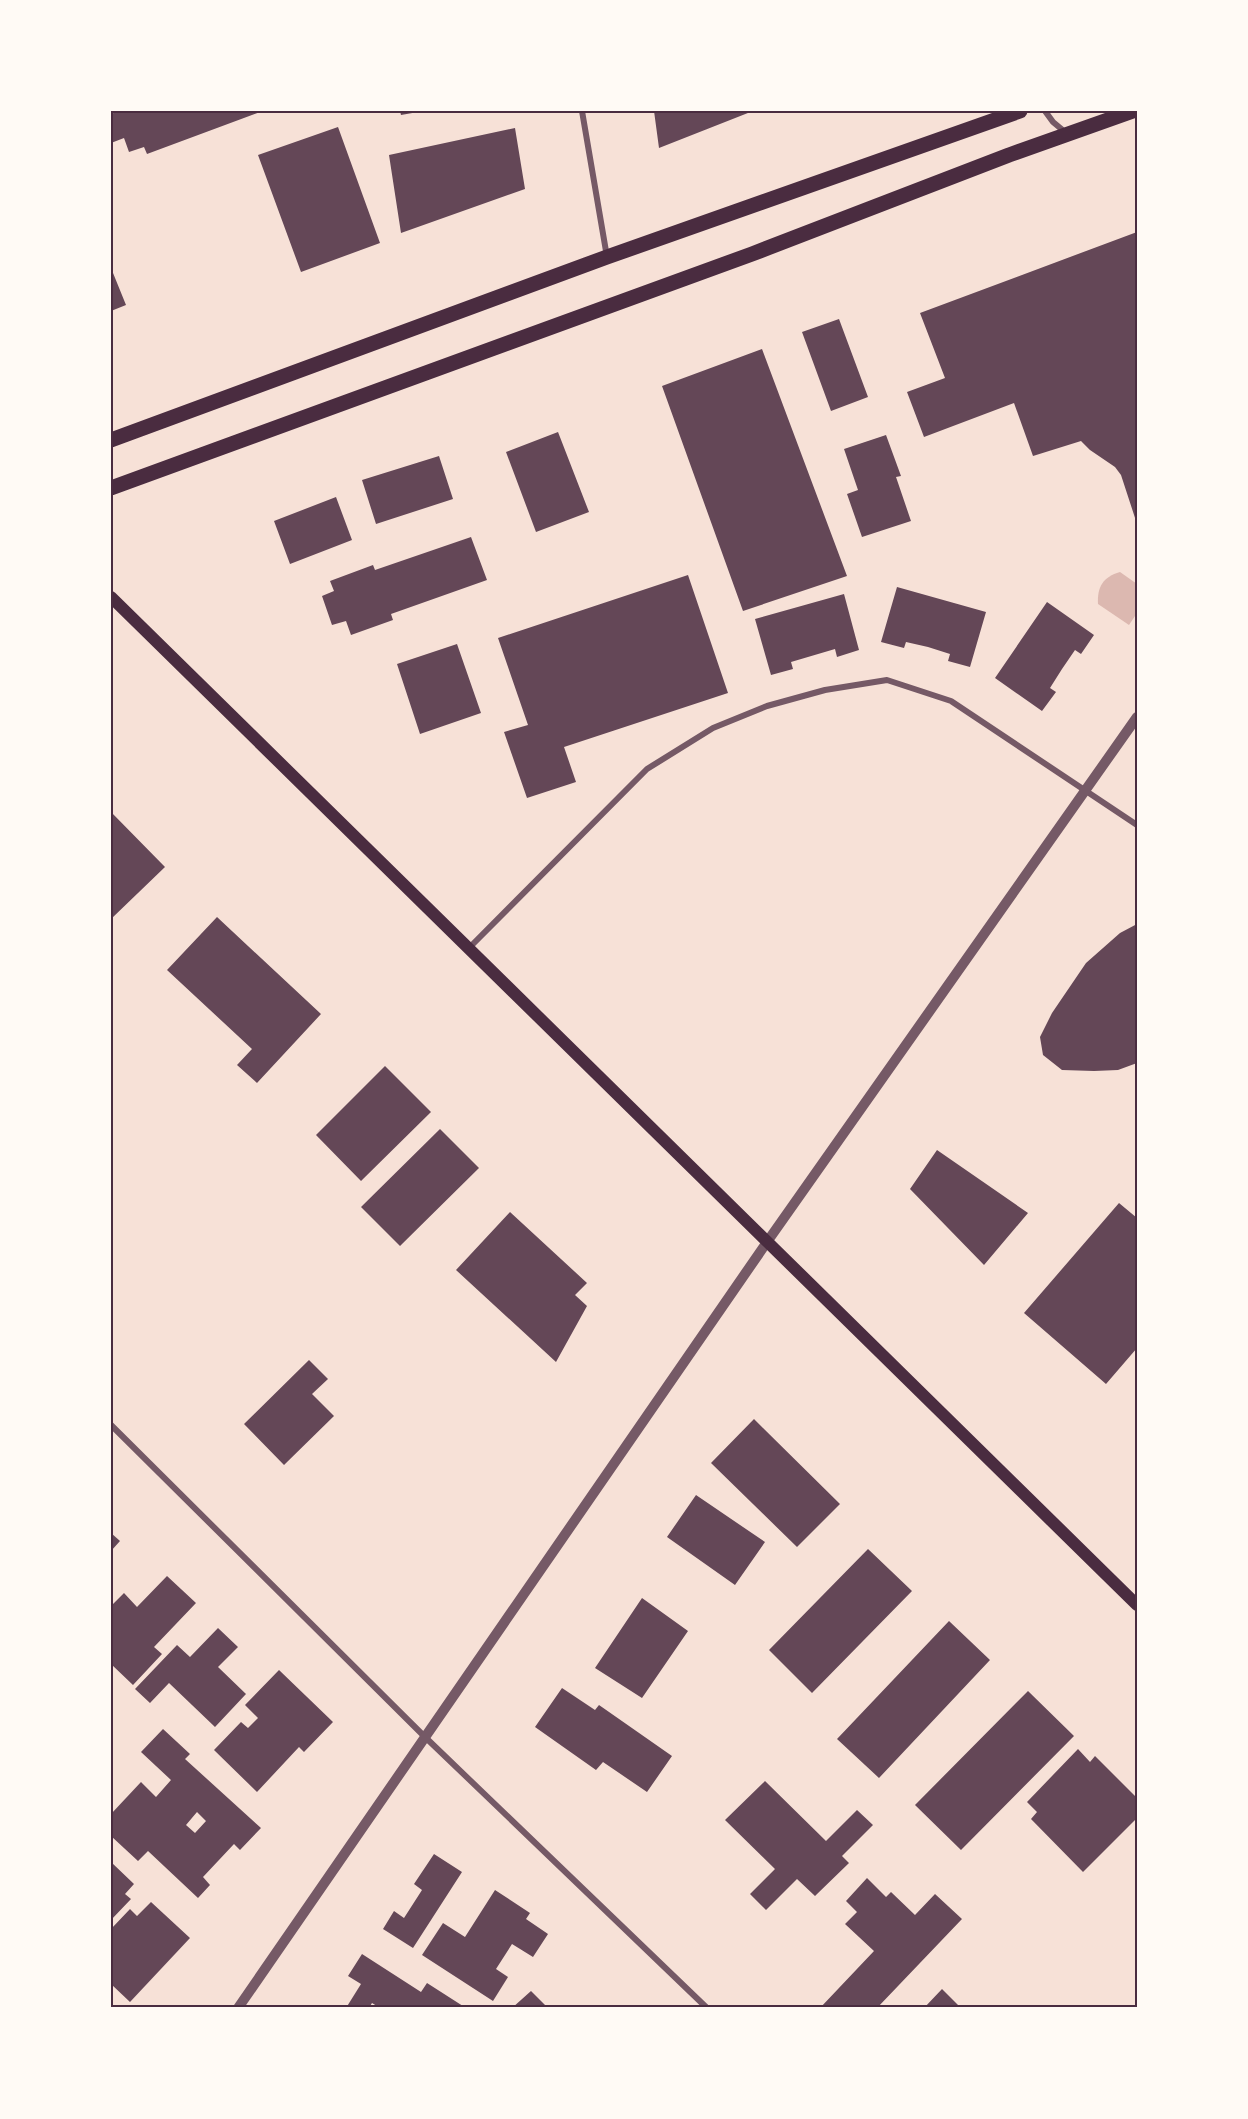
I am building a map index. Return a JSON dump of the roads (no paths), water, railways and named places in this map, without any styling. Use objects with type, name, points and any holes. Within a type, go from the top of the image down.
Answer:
[{"type":"main road","points":[[111,440],[608,257],[1020,111]]},
{"type":"main road","points":[[111,488],[752,254],[1009,155],[1133,111]]},
{"type":"main road","points":[[111,597],[1137,1605]]},
{"type":"street","points":[[582,111],[608,257]]},
{"type":"street","points":[[1046,111],[1053,122],[1069,134]]},
{"type":"street","points":[[469,948],[646,769],[713,728],[767,706],[825,690],[887,680],[951,701],[1137,825]]},
{"type":"street","points":[[238,2008],[767,1242],[1137,717]]},
{"type":"street","points":[[111,1425],[425,1737],[707,2008]]}]
